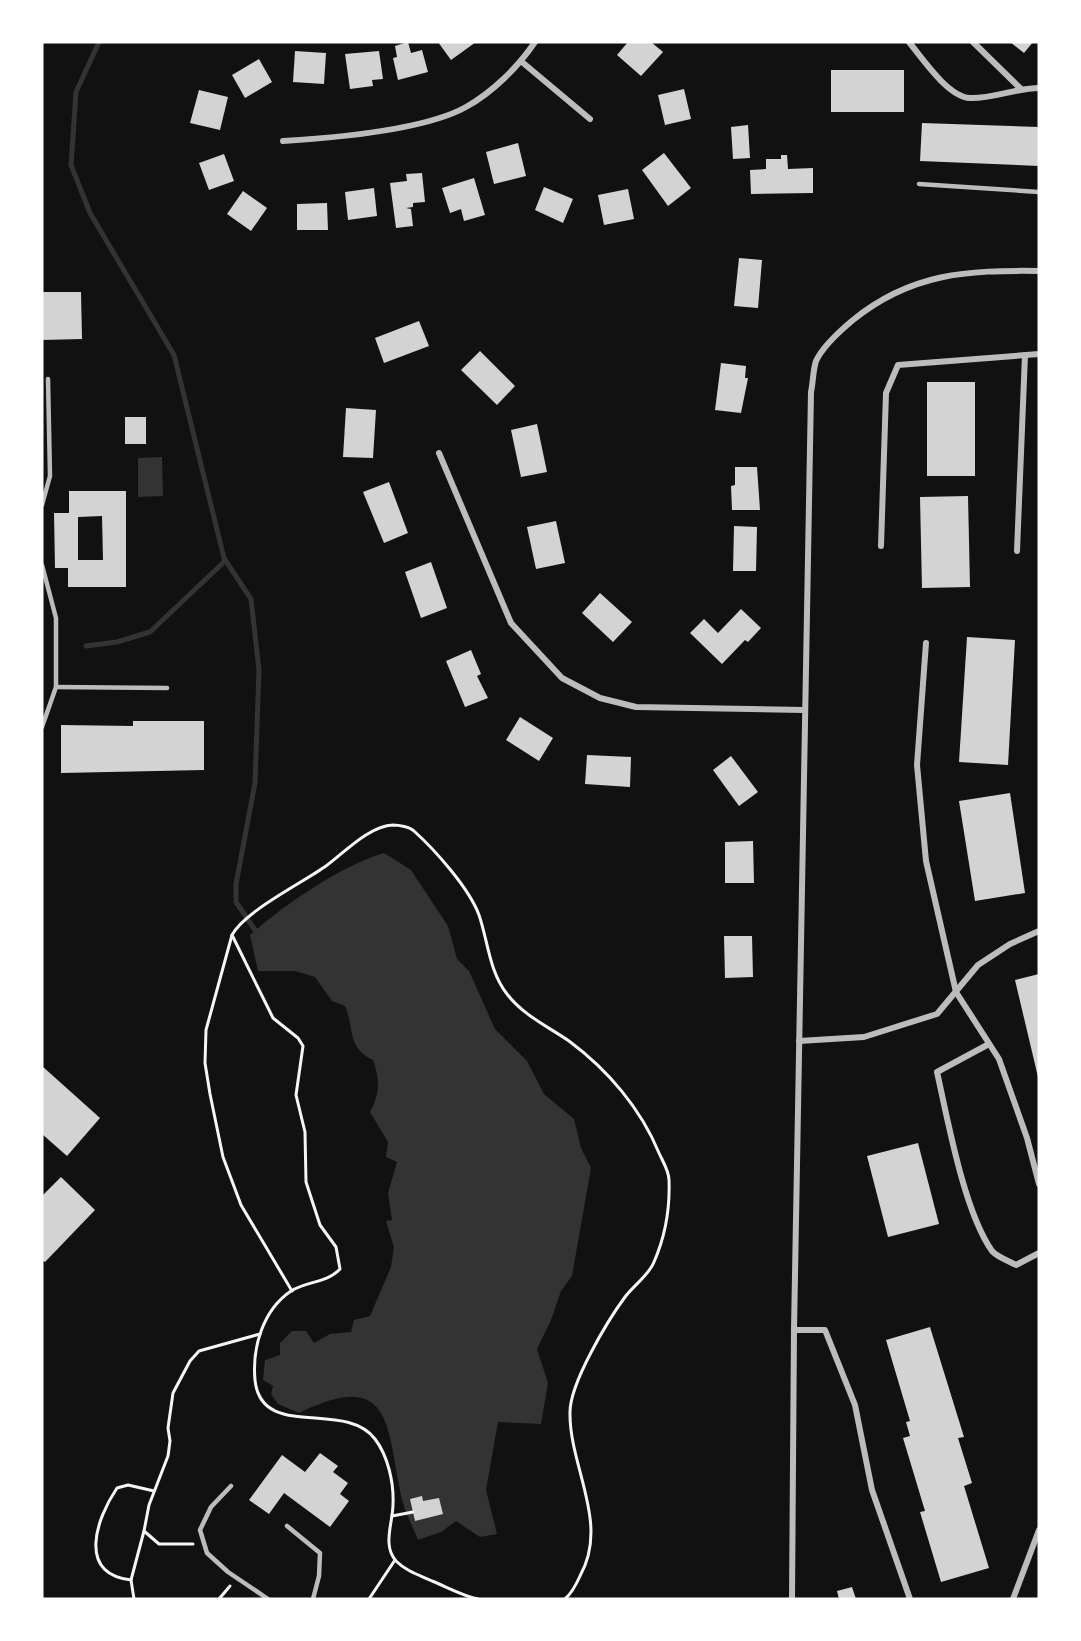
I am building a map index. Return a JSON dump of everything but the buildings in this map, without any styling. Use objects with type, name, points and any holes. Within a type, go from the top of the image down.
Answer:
[{"type":"street","points":[[283,141],[326,138],[434,121],[466,107],[522,62],[535,42]]},
{"type":"street","points":[[909,42],[941,80],[959,95],[970,98],[1020,88],[1039,88]]},
{"type":"street","points":[[972,42],[1020,88]]},
{"type":"street","points":[[522,62],[590,119]]},
{"type":"street","points":[[792,1599],[794,1330],[811,392],[817,360],[841,330],[868,308],[893,292],[937,276],[975,271],[1039,271]]},
{"type":"street","points":[[881,546],[886,393],[898,365],[1039,354]]},
{"type":"street","points":[[1017,551],[1025,355]]},
{"type":"street","points":[[439,453],[511,623],[562,678],[600,698],[636,707],[804,710]]},
{"type":"street","points":[[926,643],[917,765],[926,861],[956,992],[999,1059],[1027,1138],[1039,1184]]},
{"type":"street","points":[[799,1041],[864,1037],[937,1014],[978,966],[1010,944],[1039,931]]},
{"type":"street","points":[[989,1044],[937,1072],[950,1129],[971,1207],[993,1253],[1016,1265],[1039,1253]]},
{"type":"street","points":[[794,1330],[825,1330],[855,1405],[872,1490],[910,1599]]},
{"type":"street","points":[[1013,1599],[1039,1530]]},
{"type":"lane","points":[[919,184],[1039,192]]},
{"type":"lane","points":[[42,505],[50,476],[48,379]]},
{"type":"lane","points":[[42,565],[56,618],[56,687],[42,727]]},
{"type":"lane","points":[[56,687],[167,688]]},
{"type":"lane","points":[[231,1486],[211,1507],[200,1530],[204,1544],[207,1553],[237,1578],[268,1599]]},
{"type":"lane","points":[[287,1526],[320,1553],[319,1576],[313,1599]]},
{"type":"path","points":[[292,1291],[241,1205],[223,1157],[205,1063],[206,1030],[232,935],[237,926],[255,912],[304,882],[376,829],[393,825],[412,829],[447,864],[478,911],[494,970],[506,993],[523,1011],[571,1043],[629,1098],[653,1137],[669,1176],[667,1221],[653,1265],[607,1321],[586,1362],[570,1410],[578,1467],[589,1505],[592,1535],[585,1567],[570,1595],[565,1599]]},
{"type":"path","points":[[232,935],[273,1018],[298,1038],[303,1047],[296,1095],[305,1132],[306,1182],[320,1225],[336,1247],[340,1269],[333,1277],[292,1291],[267,1314],[260,1334],[255,1380],[258,1393],[272,1410],[283,1415],[345,1421],[371,1433],[380,1445],[393,1491],[388,1546],[395,1560],[407,1570],[478,1599]]},
{"type":"path","points":[[134,1599],[131,1580],[154,1491],[168,1456],[170,1440],[168,1428],[173,1393],[190,1361],[199,1350],[260,1334]]},
{"type":"path","points":[[131,1580],[114,1578],[105,1571],[98,1556],[95,1534],[106,1503],[117,1488],[128,1485],[154,1491]]},
{"type":"path","points":[[392,1516],[413,1512]]},
{"type":"path","points":[[144,1531],[159,1544],[204,1544]]},
{"type":"path","points":[[369,1599],[395,1560]]},
{"type":"path","points":[[219,1599],[237,1578]]},
{"type":"shaded area","points":[[162,457],[163,496],[138,497],[138,458]]},
{"type":"shaded area","points":[[384,853],[411,870],[448,926],[457,959],[469,971],[495,1029],[527,1061],[544,1094],[574,1119],[581,1148],[591,1168],[572,1276],[561,1291],[551,1320],[537,1349],[548,1383],[541,1424],[498,1422],[486,1490],[497,1534],[480,1537],[456,1521],[441,1532],[418,1540],[404,1506],[389,1434],[382,1415],[372,1403],[355,1397],[332,1400],[299,1413],[278,1404],[271,1394],[273,1386],[263,1380],[265,1360],[280,1355],[280,1343],[292,1331],[306,1331],[314,1343],[330,1334],[351,1332],[354,1320],[370,1316],[391,1267],[394,1247],[386,1221],[392,1220],[388,1193],[397,1162],[386,1157],[388,1142],[370,1112],[376,1099],[377,1074],[373,1060],[364,1055],[355,1043],[345,1006],[332,1001],[315,977],[295,971],[258,971],[250,935],[279,911],[313,888],[349,867]]},
{"type":"waterway","points":[[99,42],[76,92],[71,165],[90,213],[174,355],[224,558],[251,599],[259,670],[255,783],[236,884],[236,902],[255,930]]},
{"type":"waterway","points":[[86,646],[117,642],[150,632],[225,561]]}]
